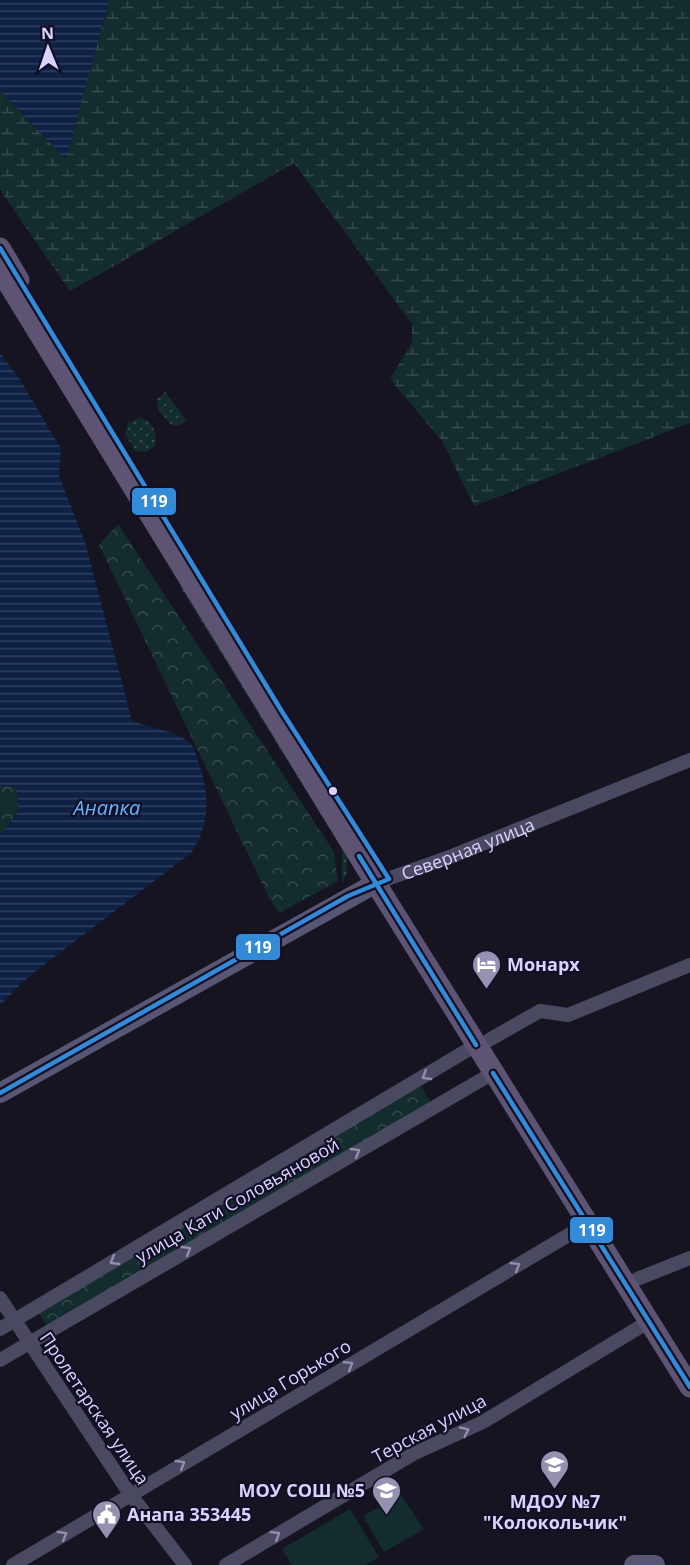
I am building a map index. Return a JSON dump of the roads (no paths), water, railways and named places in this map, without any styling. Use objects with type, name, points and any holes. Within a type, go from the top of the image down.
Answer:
[{"type":"main road","points":[[0,248],[105,431]]},
{"type":"main road","points":[[0,270],[133,475],[482,1043],[690,1361]]},
{"type":"main road","points":[[482,1043],[493,1073],[690,1387]]},
{"type":"street","name":"Северная улица","points":[[0,1093],[382,881],[452,856],[690,760]]},
{"type":"street","name":"улица Кати Соловьяновой","points":[[0,1329],[482,1043],[540,1011],[568,1015],[690,965]]},
{"type":"street","name":"улица Кати Соловьяновой","points":[[0,1360],[493,1073]]},
{"type":"street","name":"улица Горького","points":[[13,1565],[587,1224]]},
{"type":"street","points":[[637,1279],[690,1258]]},
{"type":"street","name":"Пролетарская улица","points":[[0,1298],[28,1344],[130,1494],[185,1565]]},
{"type":"street","name":"Терская улица","points":[[226,1565],[413,1454],[483,1422],[648,1322]]},
{"type":"street","points":[[634,1565],[655,1565]]},
{"type":"water","points":[[0,0],[109,0],[66,159],[0,91]]},
{"type":"water","name":"Анапка","points":[[0,353],[19,378],[61,449],[59,476],[85,542],[132,721],[180,736],[192,746],[203,776],[206,810],[202,832],[191,853],[28,977],[0,1005],[0,836],[19,810],[16,787],[0,785]]},
{"type":"place","name":"Монарх","points":[[486,990]]},
{"type":"place","name":"МДОУ №7 \"Колокольчик\"","points":[[555,1490]]},
{"type":"place","name":"МОУ СОШ №5","points":[[386,1516]]},
{"type":"place","name":"Анапа 353445","points":[[106,1540]]}]
